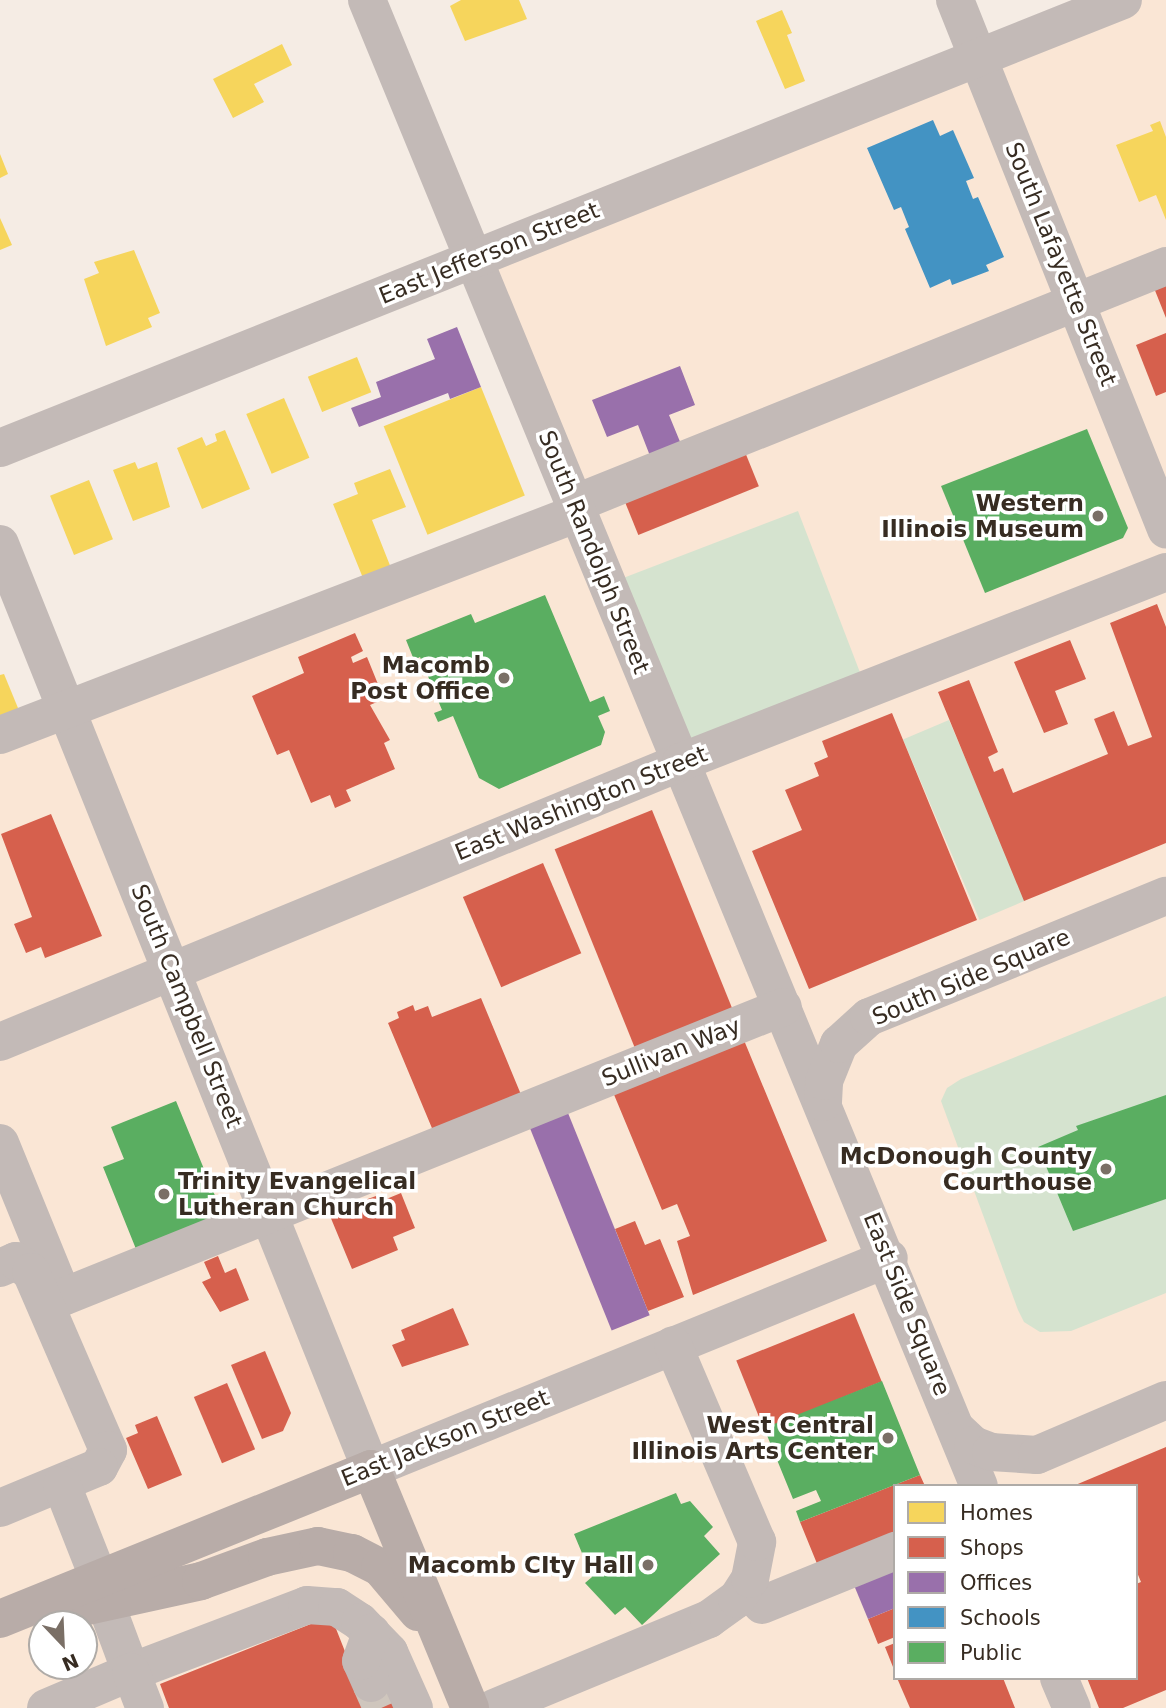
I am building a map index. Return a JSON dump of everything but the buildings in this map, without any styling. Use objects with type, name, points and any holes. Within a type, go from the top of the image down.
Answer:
[{"type":"highway","name":"East Jackson Street","points":[[0,1619],[102,1590],[371,1469]]},
{"type":"highway","points":[[371,1469],[470,1708]]},
{"type":"highway","points":[[0,1625],[102,1590],[201,1581],[267,1557],[318,1546],[352,1553],[380,1567],[413,1604],[456,1673]]},
{"type":"street","name":"South Randolph Street","points":[[368,0],[823,1102]]},
{"type":"street","name":"South Lafayette Street","points":[[955,0],[1166,529]]},
{"type":"street","name":"East Jefferson Street","points":[[0,448],[1123,0]]},
{"type":"street","points":[[0,735],[576,508],[1075,301],[1166,266]]},
{"type":"street","name":"South Campbell Street","points":[[0,544],[174,970],[371,1469]]},
{"type":"street","name":"East Washington Street","points":[[0,1042],[681,762],[1166,572]]},
{"type":"street","name":"South Side Square","points":[[823,1102],[824,1082],[839,1044],[869,1017],[1166,896]]},
{"type":"street","name":"Sullivan Way","points":[[0,1143],[63,1297],[783,1007]]},
{"type":"street","name":"East Side Square","points":[[823,1102],[889,1258],[978,1484]]},
{"type":"street","name":"East Jackson Street","points":[[371,1469],[889,1258]]},
{"type":"street","points":[[0,1508],[62,1485],[99,1467],[107,1450],[31,1272],[8,1264]]},
{"type":"street","points":[[494,1708],[709,1619],[737,1599],[750,1578],[757,1542],[673,1345]]},
{"type":"street","points":[[957,1430],[973,1444],[991,1452],[1037,1455],[1166,1400]]},
{"type":"street","points":[[62,1485],[145,1708]]},
{"type":"street","points":[[762,1605],[893,1552]]},
{"type":"street","points":[[46,1708],[131,1672],[307,1605],[337,1607],[371,1633],[389,1652],[414,1708]]},
{"type":"street","points":[[371,1633],[361,1661],[371,1683]]},
{"type":"street","points":[[1060,1680],[1072,1708]]},
{"type":"shaded area","points":[[1123,0],[1166,0],[1166,1708],[0,1708],[0,735],[578,513],[474,260]]},
{"type":"green space","points":[[798,511],[866,689],[676,762],[608,584]]},
{"type":"green space","points":[[949,720],[1026,900],[980,920],[903,740]]},
{"type":"green space","points":[[1166,996],[1166,1293],[1071,1331],[1040,1332],[1024,1322],[1018,1310],[941,1101],[947,1088],[961,1079]]},
{"type":"tunnel","points":[[371,1683],[382,1708]]},
{"type":"place","name":"Western Illinois Museum","points":[[1098,516]]},
{"type":"place","name":"Macomb Post Office","points":[[504,678]]},
{"type":"place","name":"McDonough County Courthouse","points":[[1106,1169]]},
{"type":"place","name":"Trinity Evangelical Lutheran Church","points":[[164,1194]]},
{"type":"place","name":"West Central Illinois Arts Center","points":[[888,1438]]},
{"type":"place","name":"Macomb CIty Hall","points":[[648,1565]]}]
